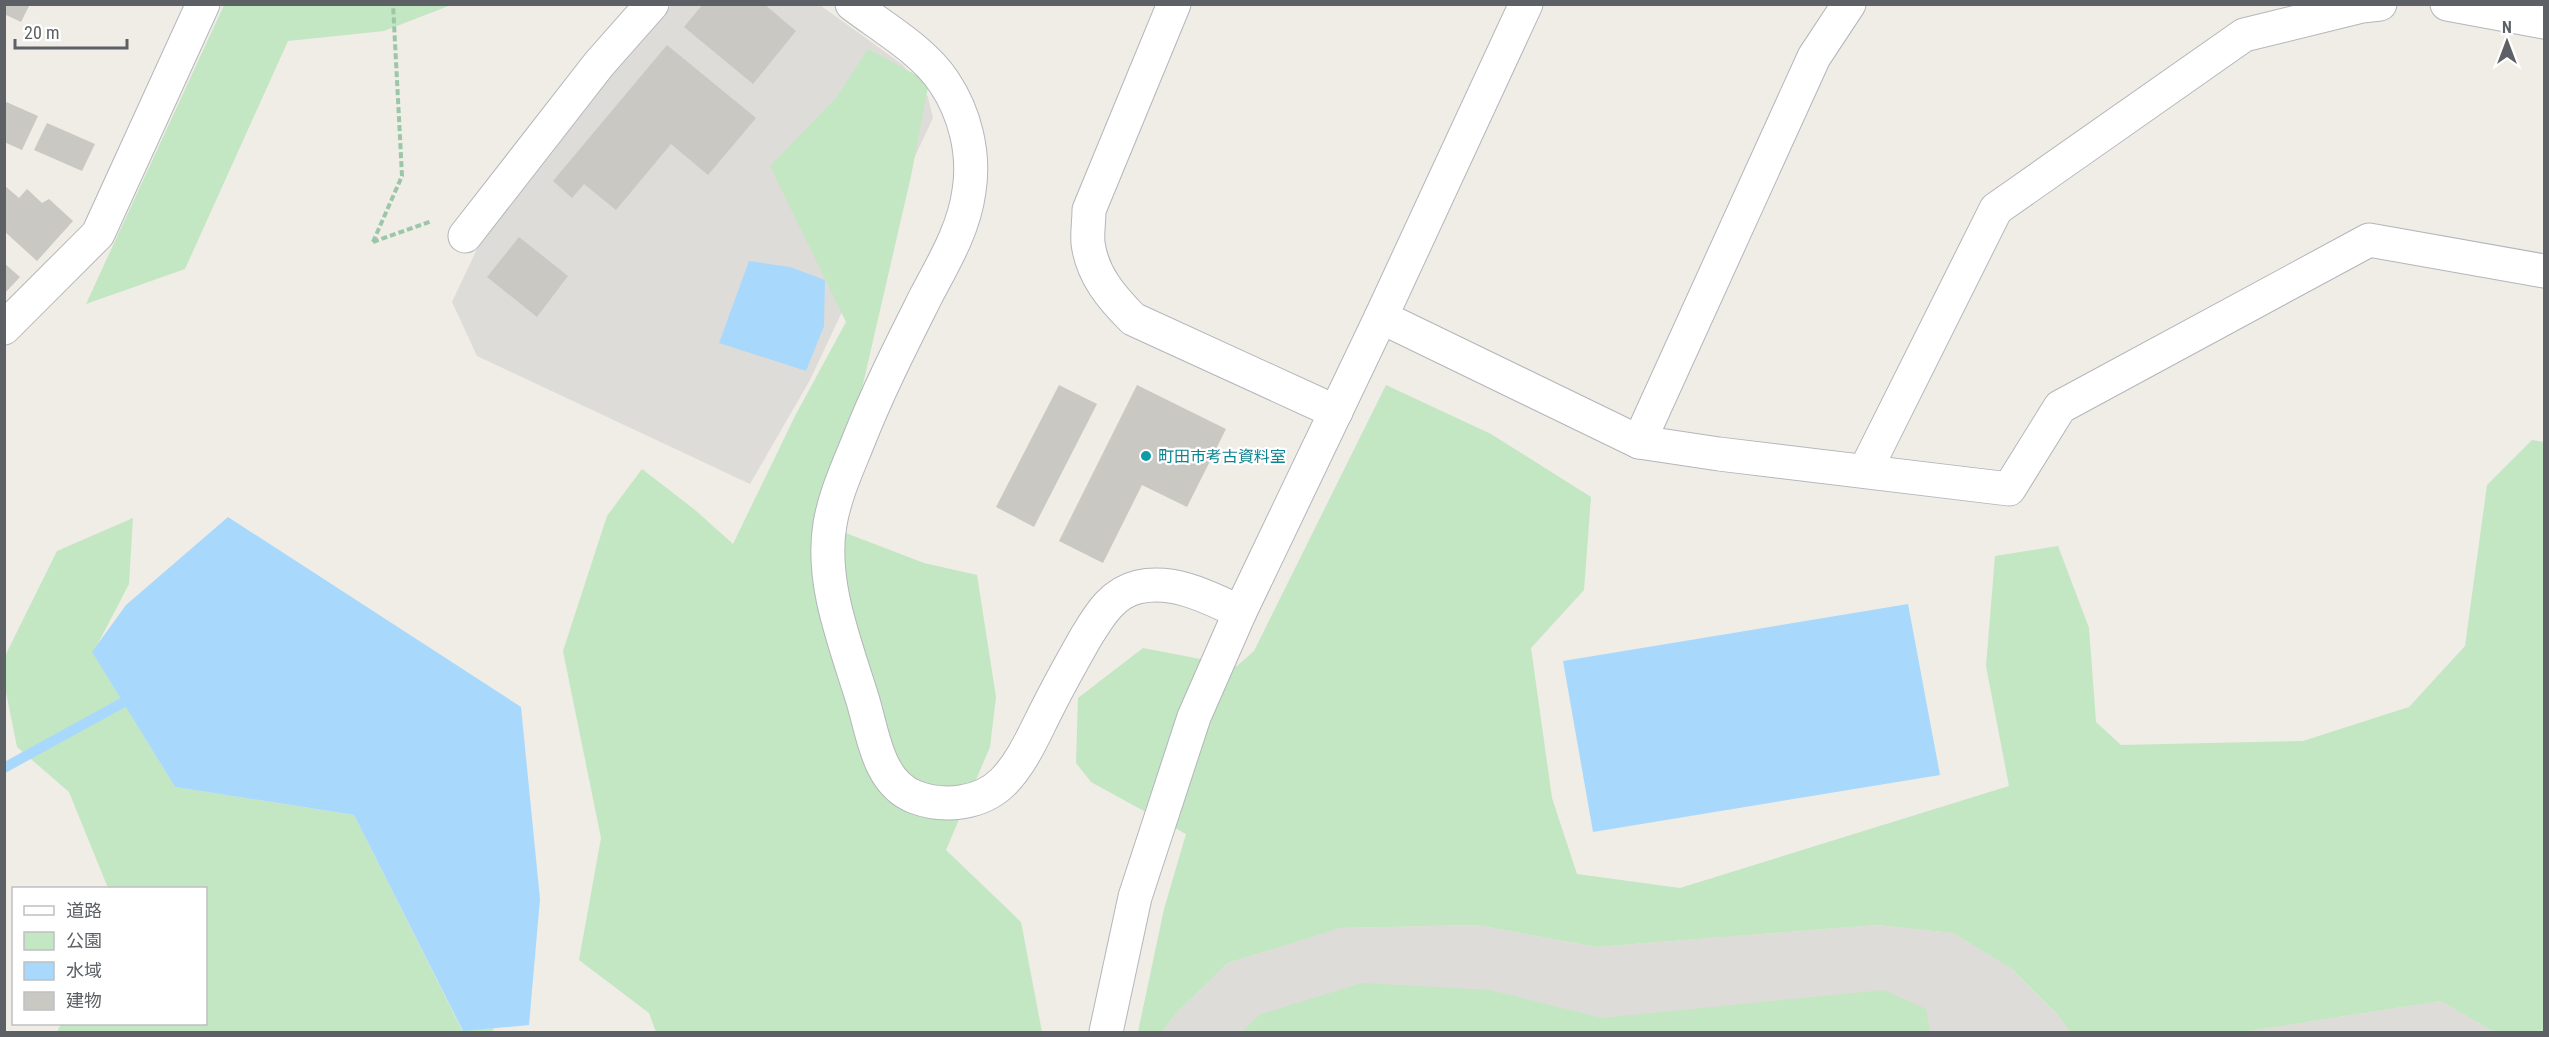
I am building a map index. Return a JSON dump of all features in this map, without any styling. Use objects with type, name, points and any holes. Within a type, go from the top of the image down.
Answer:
[{"type":"street","points":[[4,328],[98,234],[203,4]]},
{"type":"street","points":[[465,236],[599,64],[652,4]]},
{"type":"street","points":[[852,4],[922,57],[944,80],[959,109],[969,145],[970,188],[961,227],[880,386],[838,490],[830,527],[829,563],[834,601],[879,755],[890,780],[913,796],[944,803],[979,799],[1003,782],[1026,750],[1065,672],[1100,613],[1116,597],[1136,587],[1166,585],[1198,593],[1240,612]]},
{"type":"street","points":[[1174,4],[1089,210],[1088,244],[1098,277],[1112,297],[1133,319],[1336,412]]},
{"type":"street","points":[[1106,1032],[1135,897],[1194,717],[1240,612],[1381,317],[1526,4]]},
{"type":"street","points":[[1639,442],[1814,57],[1849,4]]},
{"type":"street","points":[[1865,471],[1996,209],[2242,25],[2380,4]]},
{"type":"street","points":[[2447,4],[2544,22]]},
{"type":"street","points":[[1381,317],[1639,442],[1719,454],[2009,489],[2060,407],[2369,240],[2544,271]]},
{"type":"path","points":[[393,4],[402,176],[374,242],[436,219]]},
{"type":"shaded area","points":[[672,5],[820,5],[903,65],[928,97],[933,118],[810,380],[750,484],[477,356],[452,302],[477,249],[610,72]]},
{"type":"shaded area","points":[[1477,925],[1596,947],[1877,925],[1953,933],[2012,969],[2058,1015],[2070,1032],[1162,1032],[1176,1013],[1228,963],[1339,928]]},
{"type":"shaded area","points":[[2441,1001],[2494,1032],[2243,1032]]},
{"type":"green space","points":[[224,5],[451,5],[384,31],[288,41],[185,269],[86,304]]},
{"type":"green space","points":[[868,49],[929,82],[911,176],[830,527],[924,563],[977,575],[996,697],[990,747],[946,850],[1021,922],[1042,1032],[656,1032],[649,1013],[579,960],[601,838],[563,651],[607,516],[642,469],[695,510],[733,544],[795,416],[846,322],[770,166],[836,98]]},
{"type":"green space","points":[[1386,385],[1491,434],[1591,497],[1584,590],[1531,648],[1552,798],[1577,874],[1680,888],[2009,786],[1986,666],[1995,556],[2058,546],[2089,628],[2096,722],[2121,745],[2303,741],[2409,707],[2465,646],[2487,485],[2532,440],[2544,442],[2544,1032],[2494,1032],[2441,1001],[2243,1032],[2070,1032],[2058,1015],[2012,969],[1953,933],[1877,925],[1596,947],[1477,925],[1340,928],[1228,963],[1176,1013],[1162,1032],[1138,1032],[1164,909],[1186,834],[1091,782],[1076,763],[1078,698],[1143,648],[1237,666],[1254,651]]},
{"type":"green space","points":[[133,518],[129,584],[93,653],[175,787],[354,815],[462,1030],[494,1028],[492,1032],[57,1032],[60,1025],[207,1025],[207,887],[108,887],[69,792],[17,747],[5,687],[4,658],[57,551]]},
{"type":"green space","points":[[1362,983],[1490,990],[1602,1018],[1884,990],[1926,1009],[1930,1032],[1242,1032],[1259,1015]]},
{"type":"water","points":[[749,261],[790,267],[825,280],[824,326],[806,371],[719,343]]},
{"type":"water","points":[[228,517],[521,707],[540,899],[529,1025],[463,1031],[354,815],[175,787],[92,652],[126,605]]},
{"type":"water","points":[[1908,604],[1940,775],[1593,832],[1563,661]]},
{"type":"building","points":[[4,4],[30,4],[21,22],[4,14]]},
{"type":"building","points":[[703,4],[764,4],[796,31],[753,84],[684,27]]},
{"type":"building","points":[[667,45],[756,118],[708,175],[671,144],[616,210],[584,184],[572,198],[553,181]]},
{"type":"building","points":[[4,101],[38,116],[22,150],[4,142]]},
{"type":"building","points":[[47,123],[95,144],[82,171],[34,150]]},
{"type":"building","points":[[4,185],[19,198],[27,189],[42,203],[49,199],[73,221],[37,261],[4,231]]},
{"type":"building","points":[[519,237],[568,276],[537,317],[487,277]]},
{"type":"building","points":[[4,263],[20,277],[4,294]]},
{"type":"building","points":[[1059,385],[1097,404],[1034,527],[996,507]]},
{"type":"building","points":[[1137,385],[1226,429],[1187,507],[1142,485],[1103,563],[1059,541]]},
{"type":"waterway","points":[[4,768],[124,702]]},
{"type":"place","name":"町田市考古資料室","points":[[1146,456]]}]
